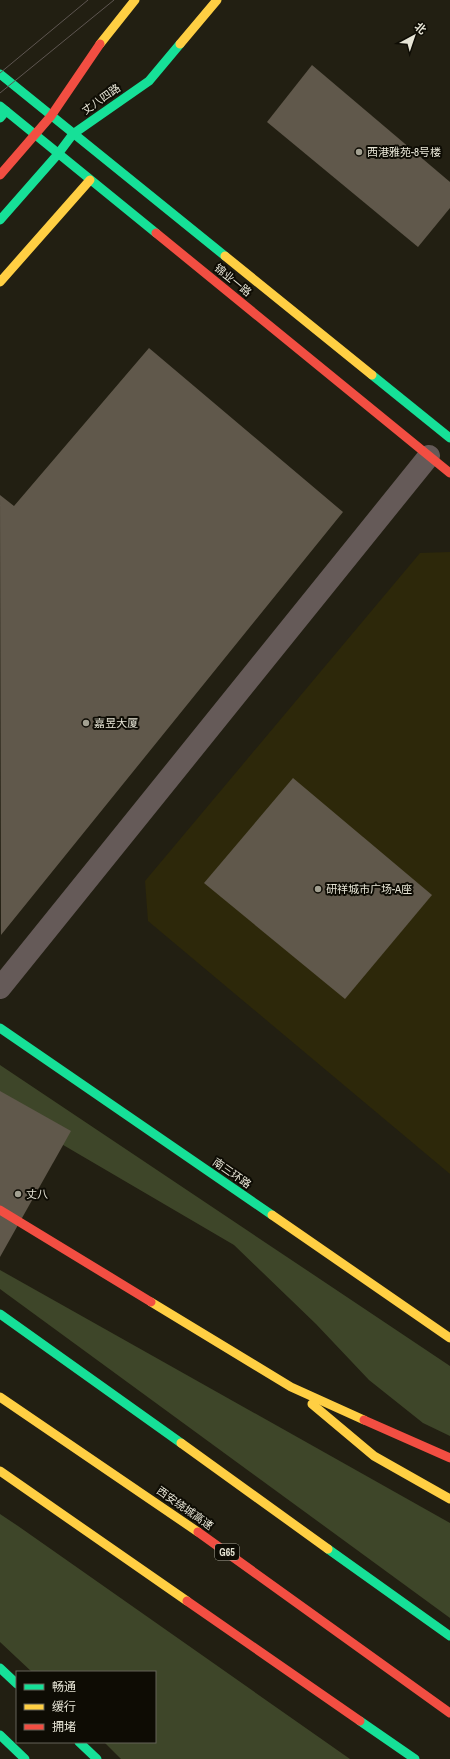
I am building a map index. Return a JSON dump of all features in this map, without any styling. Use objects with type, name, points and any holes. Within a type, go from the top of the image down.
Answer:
[{"type":"main road","points":[[0,175],[51,116],[104,38],[135,0]]},
{"type":"main road","name":"丈八四路","points":[[0,220],[58,154],[73,134],[149,81],[217,0]]},
{"type":"main road","name":"锦业一路","points":[[0,74],[450,438]]},
{"type":"main road","name":"锦业一路","points":[[2,112],[35,134],[450,473]]},
{"type":"main road","points":[[0,282],[90,180]]},
{"type":"main road","name":"南三环路","points":[[0,1028],[450,1338]]},
{"type":"main road","points":[[0,1210],[291,1387],[450,1458]]},
{"type":"main road","points":[[0,1314],[450,1636]]},
{"type":"main road","points":[[291,1387],[374,1456],[450,1499]]},
{"type":"main road","name":"西安绕城高速","points":[[0,1397],[190,1526],[450,1713]]},
{"type":"main road","points":[[51,1420],[190,1526]]},
{"type":"main road","points":[[0,1471],[415,1759]]},
{"type":"main road","points":[[0,1668],[16,1683]]},
{"type":"main road","points":[[0,1735],[25,1759]]},
{"type":"main road","points":[[79,1743],[97,1759]]},
{"type":"street","points":[[0,988],[429,456]]},
{"type":"shaded area","points":[[450,552],[450,1174],[148,921],[145,881],[420,553]]},
{"type":"green space","points":[[0,1065],[450,1366],[450,1436],[423,1423],[369,1380],[316,1324],[234,1245],[0,1108]]},
{"type":"green space","points":[[0,1270],[450,1523],[450,1618],[0,1289]]},
{"type":"green space","points":[[0,1514],[350,1759],[121,1759],[105,1743],[156,1743],[156,1671],[31,1671],[0,1642]]},
{"type":"building","name":"西港雅苑-8号楼","points":[[312,65],[450,182],[450,208],[418,247],[267,122]]},
{"type":"building","name":"嘉昱大厦","points":[[149,348],[343,512],[1,935],[0,495],[14,506]]},
{"type":"building","name":"研祥城市广场-A座","points":[[293,778],[432,895],[345,999],[204,883]]},
{"type":"building","name":"丈八","points":[[0,1091],[71,1131],[0,1257]]},
{"type":"tram line","points":[[0,73],[88,0]]},
{"type":"tram line","points":[[0,93],[114,0]]},
{"type":"traffic: fast","points":[[0,220],[58,154],[73,134],[149,81],[180,44]]},
{"type":"traffic: fast","points":[[0,74],[225,256]]},
{"type":"traffic: fast","points":[[0,106],[156,233]]},
{"type":"traffic: fast","points":[[0,118],[6,111]]},
{"type":"traffic: fast","points":[[372,375],[450,438]]},
{"type":"traffic: fast","points":[[0,1028],[272,1215]]},
{"type":"traffic: fast","points":[[0,1314],[181,1443]]},
{"type":"traffic: fast","points":[[328,1549],[450,1636]]},
{"type":"traffic: fast","points":[[0,1668],[16,1683]]},
{"type":"traffic: fast","points":[[360,1721],[415,1759]]},
{"type":"traffic: fast","points":[[0,1735],[25,1759]]},
{"type":"traffic: fast","points":[[80,1743],[97,1759]]},
{"type":"traffic: slow","points":[[100,44],[135,0]]},
{"type":"traffic: slow","points":[[180,44],[217,0]]},
{"type":"traffic: slow","points":[[0,282],[90,180]]},
{"type":"traffic: slow","points":[[225,256],[372,375]]},
{"type":"traffic: slow","points":[[272,1215],[450,1338]]},
{"type":"traffic: slow","points":[[151,1302],[291,1387],[364,1420]]},
{"type":"traffic: slow","points":[[0,1397],[198,1532]]},
{"type":"traffic: slow","points":[[312,1404],[374,1456],[450,1499]]},
{"type":"traffic: slow","points":[[181,1443],[328,1549]]},
{"type":"traffic: slow","points":[[0,1471],[187,1601]]},
{"type":"traffic: jam","points":[[0,175],[51,116],[100,44]]},
{"type":"traffic: jam","points":[[156,233],[450,473]]},
{"type":"traffic: jam","points":[[0,1210],[151,1302]]},
{"type":"traffic: jam","points":[[364,1420],[450,1458]]},
{"type":"traffic: jam","points":[[198,1532],[450,1713]]},
{"type":"traffic: jam","points":[[187,1601],[360,1721]]},
{"type":"place","name":"西港雅苑-8号楼","points":[[359,152]]},
{"type":"place","name":"嘉昱大厦","points":[[86,723]]},
{"type":"place","name":"研祥城市广场-A座","points":[[318,889]]},
{"type":"place","name":"丈八","points":[[18,1194]]}]
